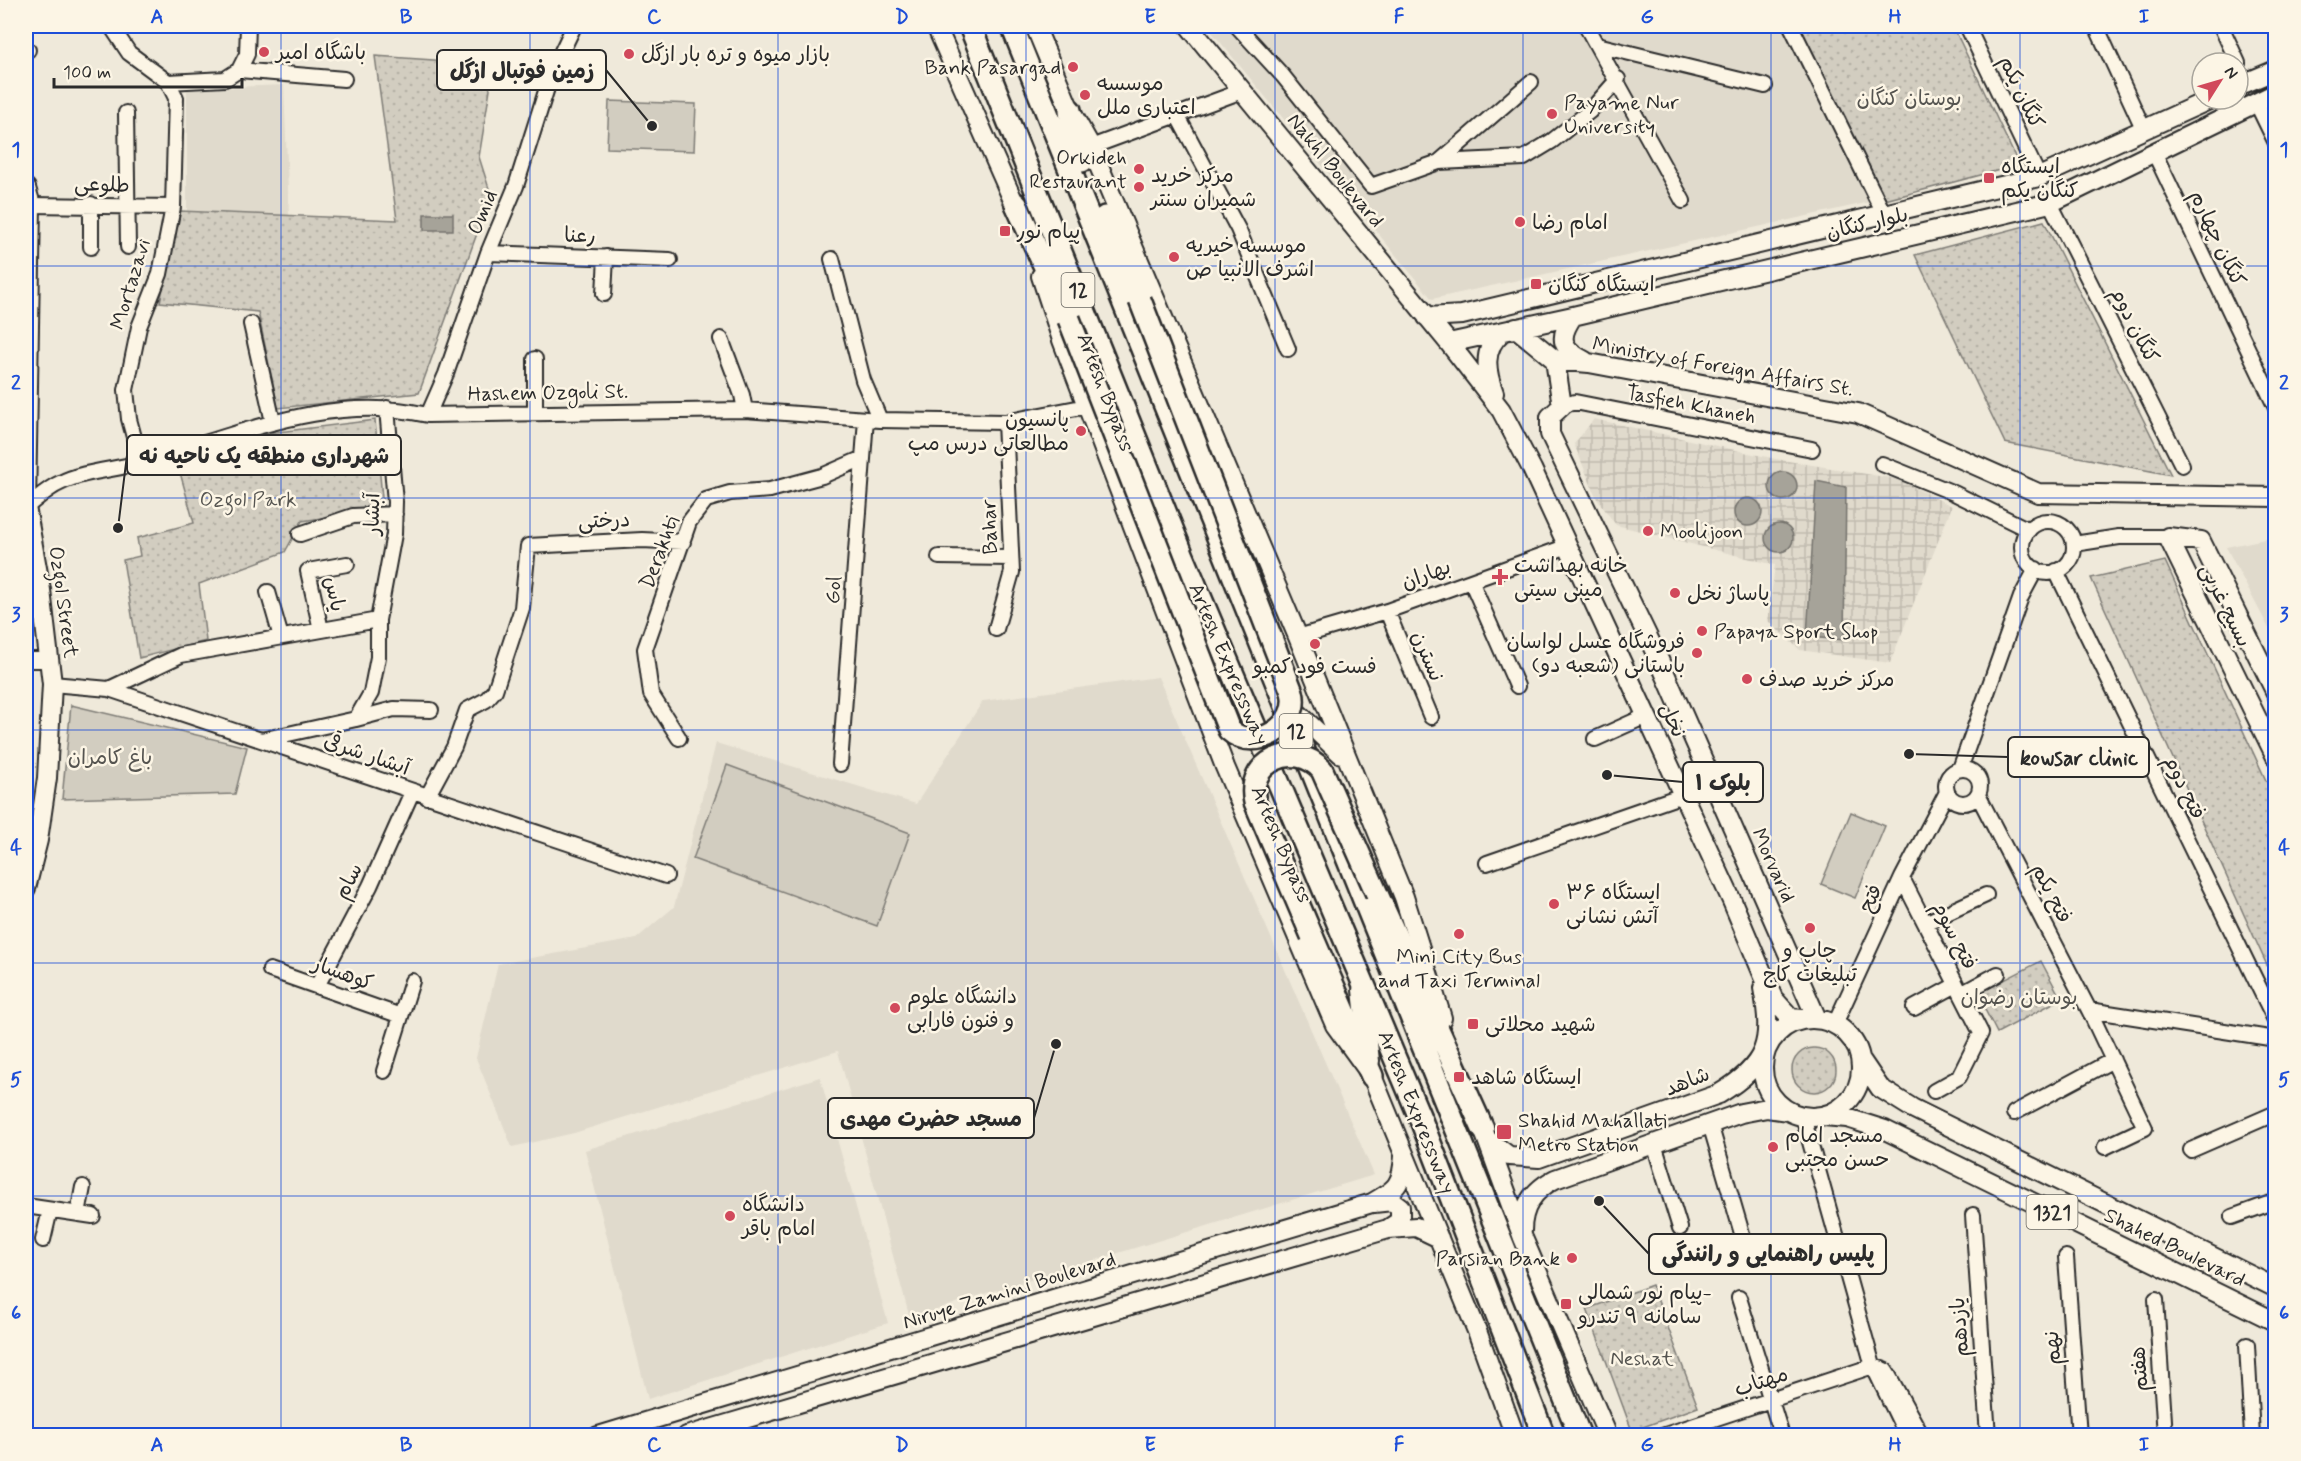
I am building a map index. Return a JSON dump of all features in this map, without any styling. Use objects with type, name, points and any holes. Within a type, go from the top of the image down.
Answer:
[{"type":"highway","name":"Artesh Expressway","points":[[969,26],[1183,556],[1360,973],[1544,1436]]},
{"type":"highway","name":"Artesh Expressway","points":[[1012,26],[1580,1436]]},
{"type":"highway","points":[[1016,204],[1069,319],[1229,730],[1243,738],[1264,737],[1282,726],[1291,715],[1294,700],[1292,692],[1140,300],[1073,138],[1070,110]]},
{"type":"highway","points":[[1372,1076],[1253,794],[1256,777],[1269,762],[1285,755],[1296,755],[1313,761],[1322,770],[1469,1104],[1483,1129]]},
{"type":"main road","name":"Artesh Bypass","points":[[936,26],[1016,204],[1087,406],[1225,767],[1335,1025],[1372,1076],[1477,1330],[1515,1436]]},
{"type":"main road","points":[[951,26],[1016,204]]},
{"type":"main road","points":[[1035,26],[1070,110],[1091,147],[1298,636],[1346,760],[1404,897],[1437,1002],[1523,1239],[1608,1436]]},
{"type":"main road","name":"Nakhl Boulevard","points":[[1189,26],[1449,343]]},
{"type":"main road","points":[[2250,81],[2276,70]]},
{"type":"main road","name":"بلوار کنگان","points":[[1449,343],[1573,316],[2050,203],[2276,93]]},
{"type":"main road","points":[[2250,94],[2256,102]]},
{"type":"main road","name":"بلوار کنگان","points":[[1427,317],[1462,315],[1885,216],[2039,177],[2190,109]]},
{"type":"main road","points":[[2039,177],[2050,203]]},
{"type":"main road","points":[[26,507],[28,196]]},
{"type":"main road","points":[[1624,277],[1627,303]]},
{"type":"main road","points":[[1462,315],[1454,322],[1457,330],[1464,335],[1480,337]]},
{"type":"main road","points":[[1573,316],[1566,327],[1564,344],[1569,352],[1589,363]]},
{"type":"main road","points":[[1500,410],[1485,372],[1491,341],[1508,330],[1555,360],[1562,406]]},
{"type":"main road","name":"نخل","points":[[1449,343],[1500,410],[1568,546],[1759,966]]},
{"type":"main road","name":"Ministry of Foreign Affairs St.","points":[[1555,360],[1589,363],[1858,413],[2038,493],[2276,497]]},
{"type":"main road","name":"Morvarid","points":[[1562,406],[1550,417],[1550,434],[1659,660],[1809,1019]]},
{"type":"main road","name":"Ozgol Street","points":[[26,507],[29,540],[50,660],[52,684],[47,778],[29,859],[26,888]]},
{"type":"main road","name":"بسیج غربی","points":[[2168,537],[2201,541],[2276,693]]},
{"type":"main road","name":"بسیج غربی","points":[[2168,537],[2276,757]]},
{"type":"main road","points":[[1283,699],[1346,760]]},
{"type":"main road","points":[[1523,1239],[1522,1221],[1527,1204],[1537,1190],[1555,1179],[1741,1113],[1767,1108],[1796,1114],[1824,1116],[1849,1101],[1861,1075],[1861,1060],[1856,1046],[1847,1033],[1835,1024],[1791,1018],[1782,1012],[1759,966]]},
{"type":"main road","points":[[1759,966],[1768,1016],[1767,1048],[1762,1069],[1764,1082],[1774,1099],[1796,1114]]},
{"type":"main road","points":[[1360,973],[1372,1076]]},
{"type":"main road","points":[[1767,1048],[1775,1034],[1787,1025],[1809,1019]]},
{"type":"main road","name":"شاهد","points":[[1483,1129],[1494,1147],[1505,1155],[1527,1159],[1546,1156],[1719,1094],[1743,1077],[1767,1048]]},
{"type":"main road","name":"Shahed Boulevard","points":[[1861,1060],[1880,1088],[1912,1108],[2276,1288]]},
{"type":"main road","name":"Shahed Boulevard","points":[[1824,1116],[1847,1118],[1885,1130],[2276,1322]]},
{"type":"main road","name":"Niruye Zamini Boulevard","points":[[598,1436],[1372,1203],[1394,1190],[1402,1177],[1404,1154]]},
{"type":"main road","points":[[1546,1156],[1539,1165],[1539,1172],[1544,1178],[1555,1179]]},
{"type":"main road","points":[[687,1436],[1388,1228],[1400,1221],[1400,1207],[1392,1201],[1372,1203]]},
{"type":"main road","points":[[1388,1228],[1416,1227],[1439,1238]]},
{"type":"main road","points":[[1154,1270],[1162,1295]]},
{"type":"main road","points":[[1508,1341],[1533,1436]]},
{"type":"street","points":[[111,26],[129,53],[168,82],[225,79],[239,70],[247,54],[248,26]]},
{"type":"street","name":"Omid","points":[[428,415],[442,385],[488,253],[516,186],[552,72],[574,26]]},
{"type":"street","points":[[1237,26],[1282,76],[1371,186],[1439,162],[1524,158],[1552,141],[1590,111],[1618,79]]},
{"type":"street","points":[[1586,26],[1618,79],[1683,201]]},
{"type":"street","points":[[1791,26],[1885,216]]},
{"type":"street","name":"کنگان یکم","points":[[1967,26],[2039,177]]},
{"type":"street","points":[[2096,26],[2144,130]]},
{"type":"street","points":[[2221,26],[2232,51]]},
{"type":"street","points":[[1598,45],[1765,86]]},
{"type":"street","points":[[239,70],[344,79]]},
{"type":"street","name":"Mortazavi","points":[[141,463],[129,419],[126,390],[139,327],[160,274],[173,207],[176,98],[168,82]]},
{"type":"street","points":[[1439,162],[1531,82]]},
{"type":"street","points":[[1091,147],[1242,91]]},
{"type":"street","points":[[2256,102],[2276,143]]},
{"type":"street","points":[[126,113],[128,248]]},
{"type":"street","points":[[1177,115],[1238,228],[1288,349]]},
{"type":"street","name":"کنگان چهارم","points":[[2154,152],[2276,408]]},
{"type":"street","name":"طلوعی","points":[[28,196],[91,204],[173,207]]},
{"type":"street","name":"کنگان دوم","points":[[2050,203],[2182,465]]},
{"type":"street","points":[[91,204],[92,247]]},
{"type":"street","name":"رعنا","points":[[488,253],[670,260]]},
{"type":"street","points":[[604,294],[606,257]]},
{"type":"street","points":[[832,259],[863,380],[880,420]]},
{"type":"street","points":[[251,324],[273,422]]},
{"type":"street","points":[[721,339],[742,395],[745,410]]},
{"type":"street","points":[[535,359],[535,413]]},
{"type":"street","name":"Tasfieh Khaneh","points":[[1562,406],[1575,402],[1812,449]]},
{"type":"street","name":"Hashem Ozgoli St.","points":[[26,507],[59,483],[141,463],[216,437],[273,422],[353,409],[387,408],[428,415],[745,410],[880,420],[1005,422],[1087,406]]},
{"type":"street","name":"آبشار","points":[[356,719],[371,693],[378,657],[378,620],[389,570],[395,514],[387,408]]},
{"type":"street","name":"Gol","points":[[840,764],[866,419]]},
{"type":"street","name":"Bahar","points":[[996,629],[1012,572],[1005,422]]},
{"type":"street","name":"Derakhti","points":[[679,738],[651,694],[645,649],[690,522],[706,500],[730,493],[770,490],[822,476],[863,458]]},
{"type":"street","points":[[1882,464],[1954,493],[2029,530]]},
{"type":"street","points":[[300,534],[353,516],[395,514]]},
{"type":"street","points":[[2052,521],[2067,529],[2074,544],[2071,560],[2056,571],[2043,572],[2036,569],[2023,552],[2023,544],[2029,530],[2043,522],[2052,521]]},
{"type":"street","points":[[2074,544],[2119,537],[2168,537]]},
{"type":"street","name":"درختی","points":[[427,797],[454,747],[467,710],[486,700],[495,690],[522,608],[528,546],[621,540],[683,542]]},
{"type":"street","name":"بهاران","points":[[1298,636],[1387,610],[1568,546]]},
{"type":"street","points":[[939,557],[1011,558]]},
{"type":"street","name":"یاس","points":[[321,630],[308,571],[348,564]]},
{"type":"street","points":[[1960,769],[2021,597],[2036,569]]},
{"type":"street","name":"فتح دوم","points":[[2056,571],[2276,1022]]},
{"type":"street","points":[[1471,581],[1517,686]]},
{"type":"street","points":[[268,592],[280,637]]},
{"type":"street","name":"نسترن","points":[[1387,610],[1431,717]]},
{"type":"street","points":[[109,688],[181,655],[378,620]]},
{"type":"street","points":[[26,660],[50,660]]},
{"type":"street","name":"آبشار شرقی","points":[[52,684],[109,688],[666,876]]},
{"type":"street","points":[[259,740],[394,710],[430,710]]},
{"type":"street","points":[[1595,739],[1646,716]]},
{"type":"street","points":[[1960,769],[1971,770],[1980,779],[1978,795],[1964,803],[1954,800],[1947,792],[1950,775],[1960,769]]},
{"type":"street","name":"سام","points":[[316,986],[370,886],[412,792]]},
{"type":"street","name":"فتح","points":[[1835,1024],[1902,878],[1947,792]]},
{"type":"street","points":[[1487,863],[1683,795]]},
{"type":"street","name":"فتح یکم","points":[[1978,795],[2089,1010],[2145,1128],[2105,1147]]},
{"type":"street","name":"فتح سوم","points":[[1902,878],[1981,1033],[1959,1077],[1934,1091]]},
{"type":"street","points":[[1925,923],[1986,895]]},
{"type":"street","name":"کوهسار","points":[[270,969],[401,1016]]},
{"type":"street","points":[[1914,1008],[1998,974]]},
{"type":"street","points":[[384,1071],[412,981]]},
{"type":"street","points":[[2089,1010],[2276,1040]]},
{"type":"street","points":[[2014,1113],[2113,1059]]},
{"type":"street","points":[[2191,1150],[2276,1113]]},
{"type":"street","points":[[1796,1114],[1873,1366],[1907,1436]]},
{"type":"street","points":[[1710,1124],[1748,1254]]},
{"type":"street","points":[[1654,1144],[1680,1228]]},
{"type":"street","points":[[78,1214],[83,1187]]},
{"type":"street","points":[[2232,1218],[2276,1201]]},
{"type":"street","points":[[26,1206],[93,1216]]},
{"type":"street","points":[[43,1240],[50,1210]]},
{"type":"street","name":"یازدهم","points":[[1973,1215],[1988,1436]]},
{"type":"street","name":"نهم","points":[[2066,1257],[2079,1436]]},
{"type":"street","points":[[1739,1298],[1782,1436]]},
{"type":"street","name":"هفتم","points":[[2156,1299],[2165,1436]]},
{"type":"street","points":[[2247,1345],[2252,1436]]},
{"type":"street","points":[[1873,1366],[1885,1370],[1922,1436]]},
{"type":"street","name":"مهتاب","points":[[1662,1436],[1873,1366]]},
{"type":"shaded area","name":"Payame Nur University","points":[[1207,26],[1782,26],[1870,202],[1432,299]]},
{"type":"shaded area","points":[[284,85],[289,216],[187,211],[187,89]]},
{"type":"shaded area","points":[[424,214],[453,214],[453,230],[424,230]]},
{"type":"shaded area","points":[[1594,419],[1776,459],[1897,479],[1952,506],[1890,663],[1800,650],[1768,621],[1775,565],[1616,525],[1597,499],[1574,444]]},
{"type":"shaded area","points":[[1783,472],[1793,476],[1797,486],[1793,496],[1783,500],[1773,496],[1769,486],[1773,476]]},
{"type":"shaded area","points":[[1816,481],[1846,487],[1844,640],[1807,637]]},
{"type":"shaded area","points":[[1748,498],[1758,502],[1762,512],[1758,522],[1748,526],[1738,522],[1734,512],[1738,502]]},
{"type":"shaded area","points":[[1779,524],[1789,528],[1793,538],[1789,548],[1779,552],[1769,548],[1765,538],[1769,528]]},
{"type":"shaded area","points":[[2276,537],[2275,640],[2226,547]]},
{"type":"shaded area","name":"دانشگاه علوم و فنون فارابی","points":[[1158,677],[1374,1175],[977,1296],[910,1319],[838,1051],[574,1133],[512,1147],[476,1058],[498,964],[636,939],[674,907],[716,743],[916,804],[983,701]]},
{"type":"shaded area","name":"دانشگاه امام باقر","points":[[820,1077],[888,1323],[648,1399],[585,1150]]},
{"type":"green space","name":"بوستان کنگان","points":[[1796,26],[1953,26],[2019,165],[1881,201]]},
{"type":"green space","points":[[375,56],[477,63],[490,89],[479,157],[491,195],[419,393],[278,408],[258,312],[160,302],[180,211],[397,220]]},
{"type":"green space","points":[[609,101],[696,104],[694,151],[607,148]]},
{"type":"green space","points":[[2044,221],[2171,475],[2005,443],[1915,255]]},
{"type":"green space","name":"Ozgol Park","points":[[375,420],[383,509],[302,521],[285,552],[199,584],[206,641],[139,658],[123,560],[140,556],[137,538],[194,523],[176,458],[254,435]]},
{"type":"green space","points":[[2165,561],[2275,800],[2275,983],[2091,578]]},
{"type":"green space","name":"باغ کامران","points":[[71,705],[247,747],[235,794],[62,799]]},
{"type":"green space","points":[[727,765],[910,833],[877,926],[693,859]]},
{"type":"green space","points":[[1851,812],[1885,826],[1855,898],[1821,884]]},
{"type":"green space","name":"بوستان رضوان","points":[[2041,961],[2061,999],[1997,1033],[1977,994]]},
{"type":"green space","points":[[1814,1048],[1829,1055],[1836,1070],[1829,1085],[1814,1092],[1799,1085],[1792,1070],[1799,1055]]},
{"type":"green space","name":"Neshat","points":[[1652,1285],[1698,1407],[1632,1431],[1587,1309]]},
{"type":"place","name":"باشگاه امیر","points":[[264,52]]},
{"type":"place","name":"بازار میوه و تره بار ازگل","points":[[629,54]]},
{"type":"place","name":"Bank Pasargad","points":[[1073,67]]},
{"type":"place","name":"موسسه اعتباری ملل","points":[[1085,95]]},
{"type":"place","name":"Payame Nur University","points":[[1552,114]]},
{"type":"place","name":"زمین فوتبال ازگل","points":[[652,126]]},
{"type":"place","name":"Orkideh Restaurant","points":[[1139,169]]},
{"type":"place","name":"ایستگاه کنگان یکم","points":[[1989,178]]},
{"type":"place","name":"مرکز خرید شمیران سنتر","points":[[1139,187]]},
{"type":"place","name":"امام رضا","points":[[1520,222]]},
{"type":"place","name":"پیام نور","points":[[1005,231]]},
{"type":"place","name":"موسسه خیریه اشرف الانبیا ص","points":[[1174,257]]},
{"type":"place","name":"ایستگاه کنگان","points":[[1536,284]]},
{"type":"place","name":"پانسیون مطالعاتی درس مپ","points":[[1081,431]]},
{"type":"place","name":"شهرداری منطقه یک ناحیه نه","points":[[118,528]]},
{"type":"place","name":"Moolijoon","points":[[1648,531]]},
{"type":"place","name":"خانه بهداشت مینی سیتی","points":[[1500,577]]},
{"type":"place","name":"پاساژ نخل","points":[[1675,593]]},
{"type":"place","name":"Papaya Sport Shop","points":[[1702,631]]},
{"type":"place","name":"فست فود کمبو","points":[[1315,644]]},
{"type":"place","name":"فروشگاه عسل لواسان باستانی (شعبه دو)","points":[[1697,653]]},
{"type":"place","name":"مرکز خرید صدف","points":[[1747,679]]},
{"type":"place","name":"kowsar clinic","points":[[1909,754]]},
{"type":"place","name":"۱ بلوک","points":[[1607,775]]},
{"type":"place","name":"ایستگاه ۳۶ آتش نشانی","points":[[1554,904]]},
{"type":"place","name":"چاپ و تبلیغات کاج","points":[[1810,928]]},
{"type":"place","name":"Mini City Bus and Taxi Terminal","points":[[1459,934]]},
{"type":"place","name":"دانشگاه علوم و فنون فارابی","points":[[895,1008]]},
{"type":"place","name":"شهید محلاتی","points":[[1473,1024]]},
{"type":"place","name":"مسجد حضرت مهدی","points":[[1056,1044]]},
{"type":"place","name":"ایستگاه شاهد","points":[[1459,1077]]},
{"type":"place","name":"Shahid Mahallati Metro Station","points":[[1504,1132]]},
{"type":"place","name":"مسجد امام حسن مجتبی","points":[[1773,1147]]},
{"type":"place","name":"پلیس راهنمایی و رانندگی","points":[[1599,1201]]},
{"type":"place","name":"دانشگاه امام باقر","points":[[730,1216]]},
{"type":"place","name":"Parsian Bank","points":[[1572,1258]]},
{"type":"place","name":"پیام نور شمالی- سامانه ۹ تندرو","points":[[1566,1304]]}]
